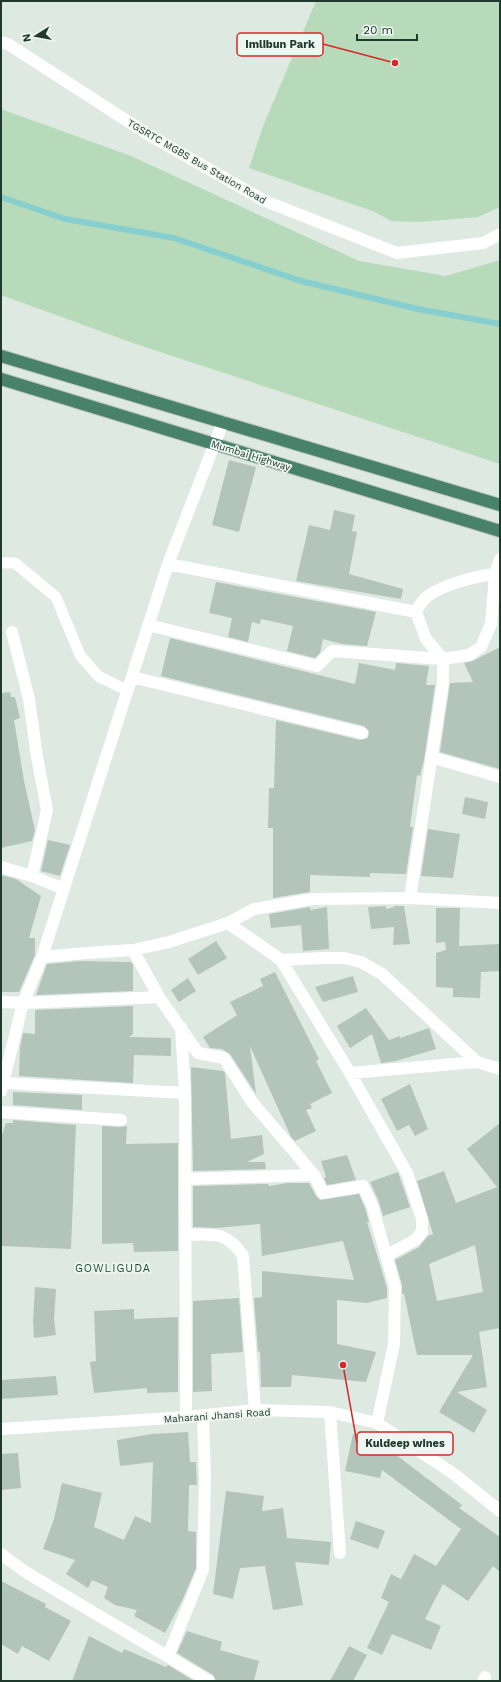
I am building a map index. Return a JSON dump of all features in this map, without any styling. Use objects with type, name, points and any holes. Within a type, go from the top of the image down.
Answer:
[{"type":"highway","points":[[1,356],[500,505]]},
{"type":"highway","name":"Mumbai Highway","points":[[1,379],[500,530]]},
{"type":"street","name":"TGSRTC MGBS Bus Station Road","points":[[1,42],[8,44],[149,135],[265,201],[397,253],[483,243],[500,234]]},
{"type":"street","points":[[185,1093],[2,1087],[23,1003],[42,957],[168,564],[223,422]]},
{"type":"street","points":[[148,625],[317,666],[332,651],[443,659],[470,655],[481,647],[495,625],[495,574],[500,559]]},
{"type":"street","points":[[168,564],[416,612]]},
{"type":"street","points":[[416,612],[423,600],[429,594],[478,576],[495,574]]},
{"type":"street","points":[[410,898],[443,683],[443,659],[426,639],[416,612]]},
{"type":"street","points":[[12,632],[28,699],[46,810],[32,876]]},
{"type":"street","points":[[132,677],[362,733]]},
{"type":"street","points":[[431,757],[500,777]]},
{"type":"street","points":[[1,868],[32,876],[64,889]]},
{"type":"street","points":[[42,957],[133,950],[169,942],[228,923],[254,909],[313,899],[410,898],[500,903]]},
{"type":"street","points":[[228,923],[280,960],[350,1073],[407,1173],[422,1219],[422,1232],[415,1240],[386,1256]]},
{"type":"street","points":[[133,950],[159,997],[181,1026],[198,1053],[224,1058],[252,1102],[314,1175],[323,1193],[363,1186],[372,1205],[394,1288],[394,1344],[377,1423]]},
{"type":"street","points":[[280,960],[344,958],[361,962],[382,974],[477,1062]]},
{"type":"street","points":[[1,1002],[23,1003],[159,997]]},
{"type":"street","points":[[181,1026],[185,1093],[186,1417]]},
{"type":"street","points":[[350,1073],[477,1062],[500,1069]]},
{"type":"street","points":[[1,1112],[121,1120]]},
{"type":"street","points":[[185,1179],[314,1175]]},
{"type":"street","points":[[186,1235],[207,1235],[226,1238],[235,1244],[243,1256],[255,1410]]},
{"type":"street","name":"Maharani Jhansi Road","points":[[1,1429],[186,1417],[255,1410],[330,1412],[377,1423],[454,1474],[498,1506]]},
{"type":"street","points":[[330,1412],[340,1553]]},
{"type":"street","points":[[168,1656],[204,1570],[205,1478],[203,1415]]},
{"type":"street","points":[[1,1554],[27,1573],[209,1681]]},
{"type":"lane","points":[[1,563],[15,563],[56,597],[80,655],[98,676],[128,691]]},
{"type":"green space","points":[[316,1],[500,1],[500,207],[478,217],[419,222],[391,221],[375,212],[249,168],[263,126]]},
{"type":"green space","points":[[1,109],[131,156],[359,261],[446,276],[500,260],[500,464],[133,343],[1,295]]},
{"type":"building","points":[[229,460],[256,467],[239,532],[212,525]]},
{"type":"building","points":[[334,510],[355,515],[352,531],[357,532],[349,574],[403,589],[401,599],[296,581],[309,525],[330,530]]},
{"type":"building","points":[[216,582],[376,612],[367,646],[342,644],[323,639],[320,653],[315,658],[287,651],[293,626],[261,619],[260,624],[252,622],[248,642],[228,637],[232,618],[209,613]]},
{"type":"building","points":[[170,638],[355,684],[359,663],[395,670],[396,663],[429,666],[426,685],[435,685],[424,760],[420,776],[417,775],[410,827],[413,827],[406,874],[370,873],[370,877],[310,875],[310,892],[273,898],[273,828],[268,828],[269,788],[274,788],[276,720],[360,740],[368,738],[369,731],[364,726],[161,676]]},
{"type":"building","points":[[500,647],[500,769],[440,752],[450,683],[473,682],[464,663],[473,661]]},
{"type":"building","points":[[10,692],[11,697],[15,697],[20,718],[14,720],[24,781],[35,830],[32,841],[1,848],[1,693]]},
{"type":"building","points":[[465,797],[488,802],[485,819],[462,814]]},
{"type":"building","points":[[428,829],[460,834],[453,878],[421,876]]},
{"type":"building","points":[[48,840],[70,845],[60,876],[41,871]]},
{"type":"building","points":[[1,875],[16,879],[41,896],[29,938],[35,938],[35,955],[19,992],[1,992]]},
{"type":"building","points":[[386,906],[386,909],[394,906],[404,906],[410,944],[393,945],[394,927],[371,929],[368,907]]},
{"type":"building","points":[[310,907],[310,910],[327,907],[329,949],[303,951],[301,925],[271,928],[269,914]]},
{"type":"building","points":[[436,908],[460,908],[459,946],[500,944],[500,971],[481,972],[480,998],[453,997],[453,988],[436,987],[436,953],[446,950],[445,942],[436,943]]},
{"type":"building","points":[[216,941],[227,958],[198,975],[188,959]]},
{"type":"building","points":[[81,961],[131,962],[133,965],[133,991],[36,995],[47,964]]},
{"type":"building","points":[[275,972],[319,1059],[316,1061],[332,1093],[310,1104],[312,1108],[306,1110],[316,1131],[295,1141],[291,1137],[250,1046],[256,1094],[230,1054],[222,1049],[210,1048],[203,1037],[237,1015],[230,1002],[263,986],[260,979]]},
{"type":"building","points":[[353,976],[358,992],[323,1002],[315,987]]},
{"type":"building","points":[[188,978],[196,991],[179,1002],[171,990]]},
{"type":"building","points":[[133,1006],[133,1034],[129,1037],[171,1038],[171,1056],[134,1055],[133,1083],[19,1076],[20,1048],[23,1033],[35,1034],[35,1010]]},
{"type":"building","points":[[366,1008],[389,1040],[400,1036],[400,1038],[429,1028],[436,1049],[396,1061],[381,1063],[372,1034],[350,1048],[337,1026]]},
{"type":"building","points":[[191,1067],[223,1071],[225,1073],[231,1139],[262,1135],[264,1154],[247,1162],[265,1162],[266,1169],[193,1171]]},
{"type":"building","points":[[410,1084],[428,1129],[415,1136],[409,1125],[397,1131],[381,1099]]},
{"type":"building","points":[[13,1092],[82,1095],[82,1110],[13,1105]]},
{"type":"building","points":[[13,1120],[76,1125],[71,1249],[1,1246],[1,1138],[6,1123],[13,1123]]},
{"type":"building","points":[[500,1123],[500,1328],[479,1332],[487,1387],[457,1392],[487,1410],[474,1433],[439,1412],[473,1355],[417,1355],[395,1260],[419,1247],[428,1236],[433,1234],[417,1181],[444,1171],[456,1203],[497,1187],[467,1149]],"holes":[[[475,1245],[483,1292],[437,1301],[429,1264]]]},
{"type":"building","points":[[102,1126],[127,1126],[126,1144],[178,1143],[178,1251],[134,1252],[133,1243],[102,1244]]},
{"type":"building","points":[[347,1155],[356,1180],[327,1185],[324,1178],[326,1177],[321,1161]]},
{"type":"building","points":[[398,1172],[410,1207],[383,1216],[379,1202],[370,1182]]},
{"type":"building","points":[[287,1183],[309,1183],[320,1200],[359,1194],[365,1208],[369,1222],[367,1222],[387,1288],[387,1298],[367,1303],[337,1300],[337,1344],[376,1352],[366,1382],[292,1375],[291,1387],[261,1387],[260,1351],[258,1352],[254,1298],[262,1297],[262,1271],[354,1280],[343,1241],[262,1256],[260,1224],[217,1228],[193,1227],[193,1186],[268,1184],[269,1186]]},
{"type":"building","points":[[35,1287],[56,1289],[54,1320],[56,1335],[34,1338],[33,1321]]},
{"type":"building","points":[[239,1298],[243,1352],[211,1354],[212,1391],[193,1392],[193,1301]]},
{"type":"building","points":[[134,1309],[134,1319],[178,1317],[178,1392],[147,1393],[147,1388],[94,1393],[90,1362],[96,1361],[94,1311]]},
{"type":"building","points":[[56,1376],[58,1395],[1,1399],[1,1380]]},
{"type":"building","points":[[188,1432],[190,1462],[196,1462],[197,1485],[189,1485],[188,1531],[196,1532],[196,1568],[182,1601],[165,1633],[134,1616],[137,1610],[115,1605],[104,1598],[108,1587],[92,1580],[88,1588],[66,1574],[75,1560],[43,1549],[54,1519],[62,1483],[102,1493],[94,1527],[124,1540],[135,1516],[151,1523],[153,1462],[120,1466],[117,1440],[152,1434]]},
{"type":"building","points":[[353,1434],[388,1441],[387,1448],[462,1505],[459,1508],[500,1537],[500,1572],[493,1566],[468,1601],[443,1584],[425,1619],[441,1626],[431,1650],[392,1634],[382,1655],[367,1648],[389,1602],[381,1598],[391,1574],[401,1579],[414,1554],[436,1566],[461,1529],[382,1470],[380,1478],[345,1471]]},
{"type":"building","points":[[18,1453],[21,1488],[1,1490],[1,1454]]},
{"type":"building","points":[[226,1491],[264,1496],[262,1511],[283,1508],[287,1538],[331,1542],[329,1565],[295,1562],[303,1605],[273,1610],[265,1566],[240,1568],[233,1599],[213,1594]]},
{"type":"building","points":[[356,1521],[385,1531],[378,1549],[350,1539]]},
{"type":"building","points":[[1,1581],[46,1604],[45,1607],[71,1621],[49,1661],[22,1646],[18,1654],[1,1644]]},
{"type":"building","points":[[187,1631],[222,1642],[220,1650],[259,1661],[254,1681],[216,1681],[213,1675],[177,1653]]},
{"type":"building","points":[[89,1636],[122,1653],[124,1649],[166,1667],[168,1665],[194,1681],[72,1681]]},
{"type":"building","points":[[349,1646],[367,1655],[353,1681],[330,1681]]},
{"type":"waterway","points":[[1,197],[65,219],[174,238],[301,281],[418,309],[500,324]]},
{"type":"place","name":"Imlibun Park","points":[[395,63]]},
{"type":"place","name":"Kuldeep wines","points":[[343,1365]]},
{"type":"district","name":"GOWLIGUDA","points":[[113,1268]]}]
